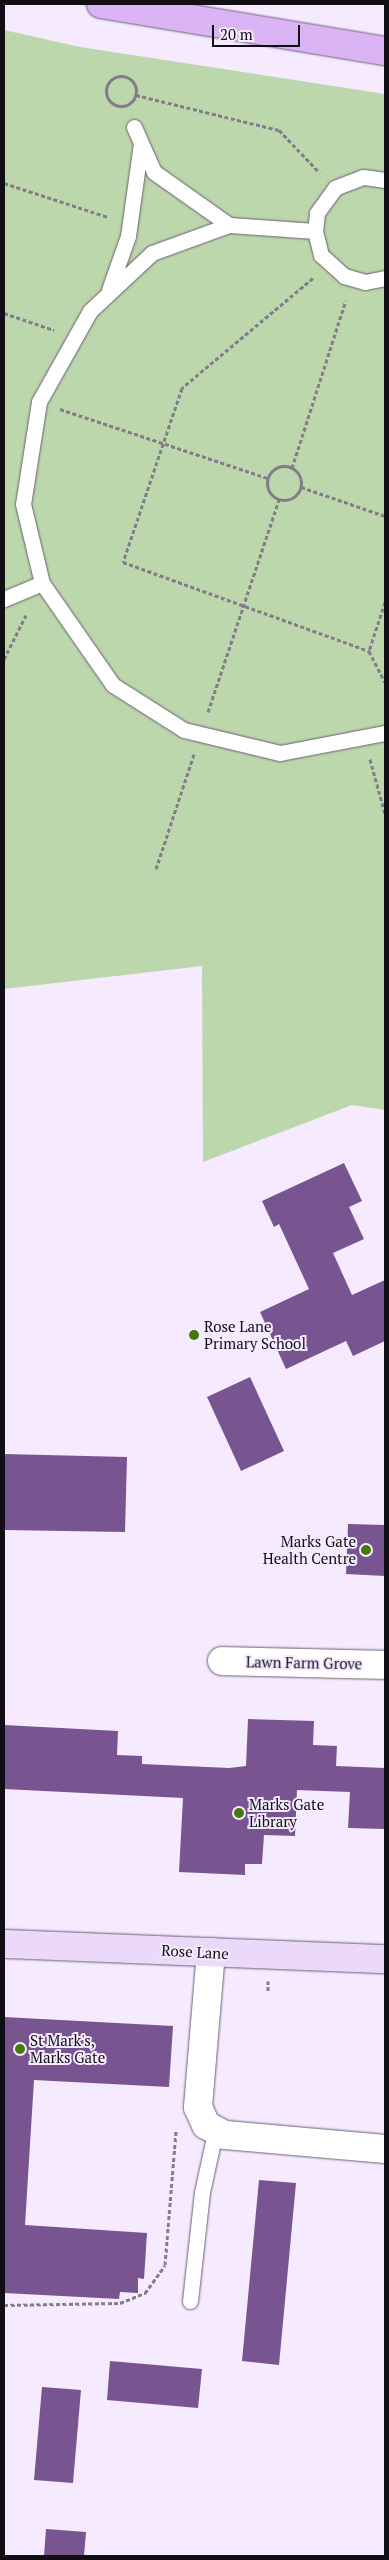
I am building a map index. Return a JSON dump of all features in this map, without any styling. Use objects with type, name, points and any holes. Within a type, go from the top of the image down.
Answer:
[{"type":"main road","points":[[101,4],[385,51]]},
{"type":"street","name":"Lawn Farm Grove","points":[[222,1661],[385,1665]]},
{"type":"street","name":"Rose Lane","points":[[4,1944],[385,1959]]},
{"type":"street","points":[[211,1952],[198,2107],[206,2125],[215,2133],[385,2149]]},
{"type":"lane","points":[[134,127],[154,172],[229,225]]},
{"type":"lane","points":[[108,294],[130,224],[141,144]]},
{"type":"lane","points":[[385,180],[363,177],[334,188],[317,213],[314,231],[329,265],[353,279],[365,282],[385,278]]},
{"type":"lane","points":[[314,231],[229,225],[152,253],[108,294],[90,311],[39,402],[23,504],[42,583],[113,685],[184,730],[280,753],[385,733]]},
{"type":"lane","points":[[4,599],[42,583]]},
{"type":"lane","points":[[190,2301],[202,2192],[215,2133]]},
{"type":"path","points":[[120,76],[134,84],[136,95],[127,106],[118,107],[108,101],[105,91],[110,80],[120,76]]},
{"type":"path","points":[[136,95],[278,130],[334,188]]},
{"type":"path","points":[[4,183],[130,224]]},
{"type":"path","points":[[329,265],[182,388],[123,562],[369,651],[385,682]]},
{"type":"path","points":[[292,468],[353,279]]},
{"type":"path","points":[[4,313],[76,337]]},
{"type":"path","points":[[39,402],[268,478]]},
{"type":"path","points":[[292,468],[299,476],[301,487],[292,499],[279,500],[270,492],[268,478],[275,469],[292,468]]},
{"type":"path","points":[[301,487],[385,516]]},
{"type":"path","points":[[156,870],[279,500]]},
{"type":"path","points":[[4,660],[42,583]]},
{"type":"path","points":[[369,651],[385,602]]},
{"type":"path","points":[[364,737],[385,814]]},
{"type":"path","points":[[4,2305],[120,2303],[145,2293],[165,2265],[176,2126]]},
{"type":"green space","points":[[4,30],[80,47],[385,94],[385,1110],[352,1105],[203,1162],[202,966],[4,989]]},
{"type":"building","points":[[344,1163],[362,1201],[349,1207],[364,1239],[333,1253],[352,1295],[385,1280],[385,1341],[353,1356],[346,1341],[286,1369],[260,1312],[309,1289],[279,1224],[274,1227],[262,1201]]},
{"type":"building","points":[[250,1377],[284,1451],[241,1471],[207,1397]]},
{"type":"building","points":[[4,1454],[127,1457],[125,1532],[4,1530]]},
{"type":"building","name":"Marks Gate Health Centre","points":[[348,1524],[385,1525],[385,1576],[346,1574]]},
{"type":"building","points":[[248,1719],[314,1721],[313,1745],[337,1746],[336,1766],[385,1768],[385,1829],[348,1828],[350,1792],[297,1790],[295,1836],[264,1835],[262,1864],[245,1864],[245,1875],[179,1872],[183,1798],[4,1789],[4,1725],[118,1731],[117,1755],[142,1756],[142,1764],[229,1768],[246,1766]]},
{"type":"building","points":[[4,2017],[173,2026],[169,2087],[34,2080],[25,2225],[147,2233],[144,2279],[138,2278],[138,2293],[120,2292],[119,2299],[4,2293]]},
{"type":"building","points":[[259,2180],[296,2183],[279,2365],[242,2361]]},
{"type":"building","points":[[110,2361],[202,2369],[198,2408],[107,2400]]},
{"type":"building","points":[[42,2387],[81,2390],[73,2483],[34,2480]]},
{"type":"building","points":[[46,2529],[86,2532],[84,2556],[44,2556]]},
{"type":"place","name":"Rose Lane Primary School","points":[[194,1335]]},
{"type":"place","name":"Marks Gate Health Centre","points":[[366,1550]]},
{"type":"place","name":"Marks Gate Library","points":[[239,1813]]},
{"type":"place","name":"St Mark's, Marks Gate","points":[[20,2049]]}]
